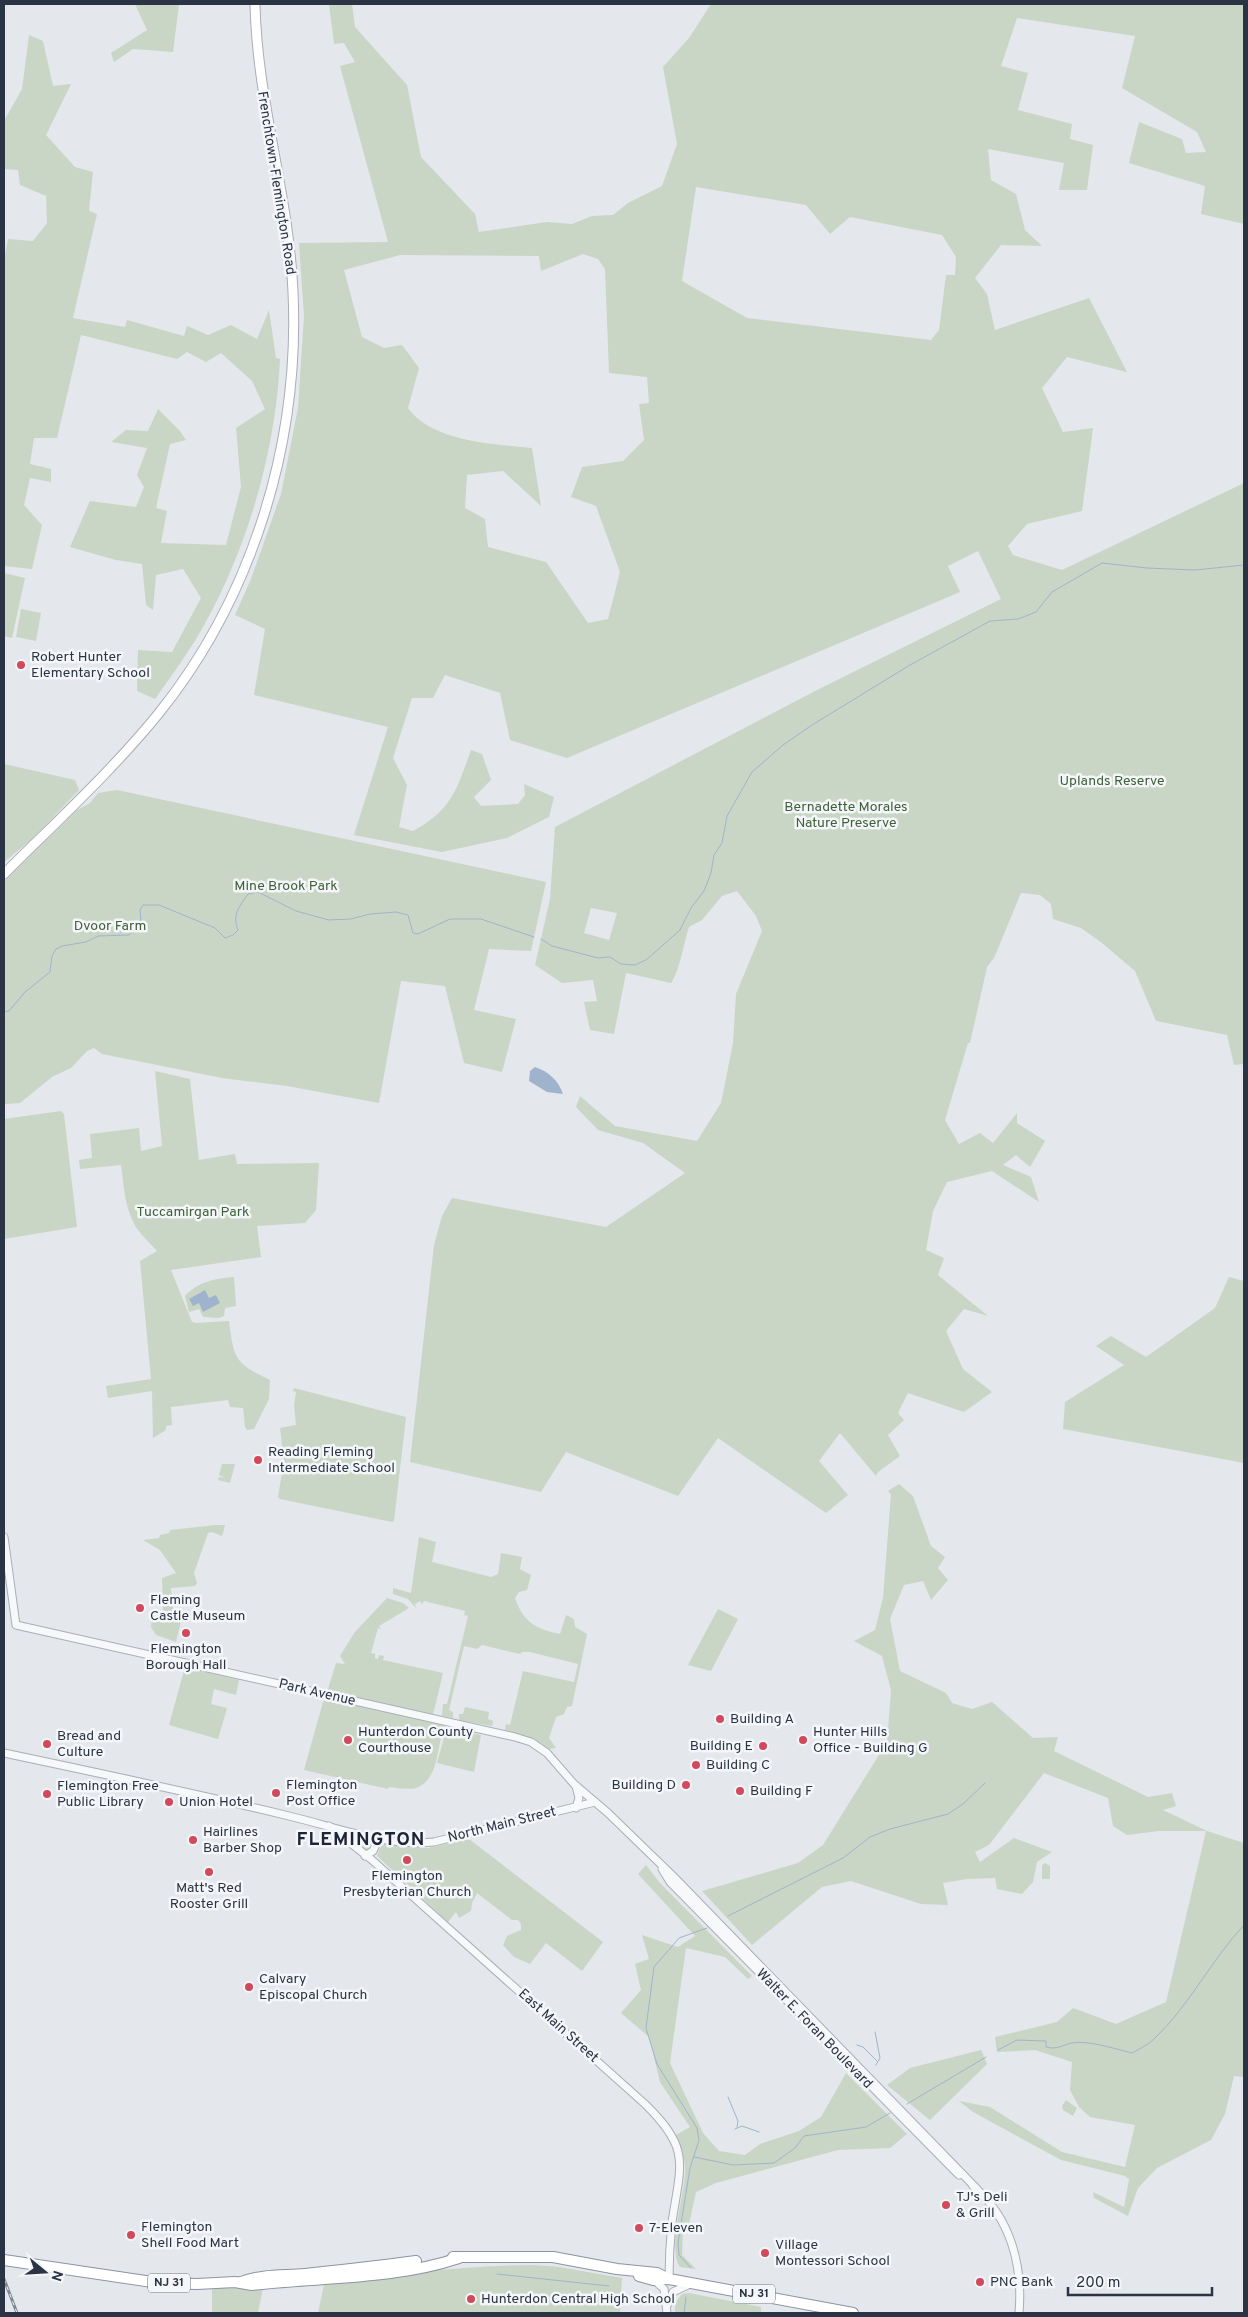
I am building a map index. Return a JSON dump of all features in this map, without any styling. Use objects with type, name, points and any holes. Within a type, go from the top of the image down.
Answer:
[{"type":"highway","name":"NJ 31","points":[[4,2260],[159,2283],[241,2282],[252,2285],[348,2278],[441,2264],[459,2258],[553,2257],[617,2269],[657,2273],[669,2279]]},
{"type":"highway","name":"NJ 31","points":[[617,2269],[631,2275],[654,2280],[669,2279],[852,2313]]},
{"type":"main road","name":"Frenchtown-Flemington Road","points":[[4,874],[132,745],[167,703],[213,632],[240,578],[263,518],[274,477],[288,402],[293,348],[293,293],[286,223],[260,81],[255,4]]},
{"type":"main road","name":"Frenchtown-Flemington Road","points":[[4,865],[28,850]]},
{"type":"street","name":"Park Avenue","points":[[4,1537],[16,1624],[531,1742],[547,1753],[576,1786],[596,1802]]},
{"type":"street","name":"North Main Street","points":[[4,1753],[379,1838],[409,1842],[434,1842],[596,1802]]},
{"type":"street","points":[[576,1786],[580,1798],[576,1808]]},
{"type":"street","name":"Walter E. Foran Boulevard","points":[[596,1802],[741,1945],[977,2189],[999,2216],[1013,2246],[1019,2272],[1019,2313]]},
{"type":"street","name":"East Main Street","points":[[328,1826],[350,1841],[641,2100],[670,2132],[680,2156],[681,2172],[672,2223],[669,2279]]},
{"type":"street","points":[[365,1856],[373,1851],[379,1838]]},
{"type":"street","points":[[654,2280],[664,2289],[667,2310]]},
{"type":"street","points":[[667,2310],[674,2292],[692,2283]]},
{"type":"green space","points":[[135,4],[179,4],[173,52],[133,49],[114,62],[111,53],[147,30]]},
{"type":"green space","points":[[329,4],[352,4],[355,27],[407,85],[421,157],[475,214],[479,232],[547,222],[572,224],[592,216],[613,215],[628,203],[662,186],[677,144],[663,67],[689,38],[711,4],[1244,4],[1244,224],[1201,214],[1205,186],[1129,163],[1139,122],[1182,139],[1186,153],[1206,152],[1197,132],[1122,88],[1135,36],[1017,18],[1001,66],[1028,73],[1018,110],[1072,124],[1070,139],[1093,145],[1087,190],[1059,190],[1064,163],[988,149],[991,180],[1016,194],[1025,230],[1042,246],[1001,245],[975,278],[987,294],[995,330],[1089,298],[1127,372],[1067,357],[1042,388],[1063,432],[1093,428],[1082,511],[1027,524],[1008,546],[1013,555],[1062,570],[1244,483],[1244,1064],[1234,1065],[1227,1035],[1156,1021],[1135,971],[1081,928],[1053,919],[1051,904],[1040,895],[1021,893],[994,958],[987,967],[970,1043],[968,1043],[945,1120],[959,1144],[980,1133],[993,1143],[1017,1113],[1017,1123],[1045,1141],[1030,1167],[1016,1155],[1003,1165],[1031,1177],[1039,1202],[992,1171],[947,1182],[933,1211],[926,1250],[944,1258],[938,1275],[988,1316],[964,1309],[946,1331],[963,1369],[992,1392],[964,1412],[908,1393],[898,1413],[904,1420],[888,1435],[900,1456],[878,1472],[876,1476],[840,1433],[819,1461],[848,1495],[826,1513],[718,1438],[678,1496],[566,1452],[541,1492],[410,1462],[434,1245],[442,1216],[452,1198],[606,1227],[685,1173],[643,1143],[598,1130],[576,1107],[580,1096],[615,1126],[697,1141],[721,1103],[733,1043],[736,994],[762,931],[756,916],[737,891],[722,896],[702,920],[689,927],[679,965],[671,983],[626,973],[614,1034],[590,1030],[584,1002],[597,1001],[593,980],[562,983],[535,965],[550,899],[555,827],[821,688],[1001,599],[978,551],[948,566],[960,592],[567,758],[510,740],[500,693],[445,675],[433,698],[412,698],[393,758],[407,785],[399,827],[413,831],[437,815],[457,787],[471,750],[482,754],[491,780],[474,797],[481,806],[518,804],[525,795],[524,784],[554,797],[549,817],[507,838],[442,852],[354,835],[388,727],[254,695],[265,629],[235,615],[251,579],[281,494],[298,408],[304,316],[299,243],[388,242],[340,66],[355,62],[344,43],[334,44]],"holes":[[[696,187],[806,205],[830,234],[850,217],[942,235],[956,257],[955,275],[946,275],[939,330],[931,340],[747,318],[682,281]],[[583,254],[598,259],[605,269],[609,373],[647,377],[649,403],[639,404],[644,440],[623,461],[582,467],[571,497],[596,506],[620,572],[608,619],[588,623],[546,562],[488,547],[485,519],[465,508],[467,475],[503,471],[541,506],[532,448],[482,443],[448,435],[432,428],[419,419],[408,408],[419,368],[402,345],[384,348],[362,337],[344,270],[400,255],[539,256],[541,271]],[[591,908],[617,913],[609,940],[584,933]]]},
{"type":"green space","points":[[29,35],[43,41],[53,86],[71,84],[46,135],[75,167],[93,172],[89,211],[97,214],[73,318],[125,327],[127,320],[184,336],[187,326],[208,335],[231,325],[257,339],[269,310],[276,358],[280,359],[277,395],[265,468],[243,540],[214,608],[191,647],[155,699],[137,691],[138,650],[172,652],[201,598],[183,569],[156,575],[153,610],[146,605],[142,564],[116,560],[70,547],[90,501],[136,507],[144,487],[137,475],[147,448],[111,442],[126,430],[148,431],[158,409],[180,431],[186,440],[170,444],[156,508],[167,511],[161,543],[226,545],[241,487],[236,428],[265,409],[252,381],[221,353],[206,362],[187,352],[177,359],[81,335],[57,438],[34,438],[30,464],[51,469],[51,482],[30,478],[24,505],[42,525],[32,569],[4,566],[4,259],[8,239],[33,241],[47,223],[46,196],[20,185],[18,170],[4,169],[4,121],[22,89]]},
{"type":"green space","points":[[4,573],[25,578],[12,638],[4,636]]},
{"type":"green space","points":[[21,609],[41,613],[36,641],[16,637]]},
{"type":"green space","points":[[4,764],[75,780],[79,790],[31,840],[4,862]]},
{"type":"green space","name":"Dvoor Farm","points":[[117,790],[546,882],[531,951],[489,949],[474,1010],[516,1019],[502,1072],[464,1063],[445,986],[401,981],[379,1103],[287,1086],[222,1078],[102,1054],[94,1048],[87,1051],[71,1068],[52,1077],[20,1103],[4,1104],[4,882],[77,810],[90,803],[98,793]]},
{"type":"green space","name":"Tuccamirgan Park","points":[[155,1071],[190,1079],[199,1160],[235,1154],[237,1164],[319,1163],[316,1210],[305,1223],[257,1226],[261,1257],[171,1270],[192,1322],[229,1321],[238,1359],[250,1369],[270,1380],[269,1399],[254,1429],[247,1430],[243,1408],[230,1407],[228,1400],[171,1407],[172,1425],[166,1426],[166,1430],[153,1438],[152,1391],[108,1398],[106,1386],[151,1379],[140,1261],[157,1251],[138,1230],[130,1215],[121,1165],[80,1169],[79,1160],[92,1158],[90,1134],[139,1128],[141,1151],[162,1146]]},
{"type":"green space","points":[[61,1111],[64,1114],[77,1227],[4,1239],[4,1119]]},
{"type":"green space","points":[[234,1277],[236,1306],[225,1308],[224,1316],[219,1318],[203,1317],[199,1309],[189,1312],[185,1296],[195,1287],[221,1278]]},
{"type":"green space","points":[[1229,1277],[1244,1281],[1244,1463],[1063,1429],[1065,1402],[1124,1365],[1096,1346],[1111,1336],[1146,1357],[1215,1308]]},
{"type":"green space","points":[[294,1388],[406,1417],[394,1521],[280,1499],[278,1497],[284,1460],[280,1428],[296,1425],[294,1405],[296,1392],[293,1391]]},
{"type":"green space","points":[[222,1464],[235,1464],[230,1483],[218,1480],[219,1477],[225,1478],[219,1475]]},
{"type":"green space","points":[[899,1484],[913,1496],[931,1546],[945,1557],[938,1568],[948,1580],[931,1600],[923,1581],[904,1585],[890,1619],[900,1671],[946,1693],[952,1703],[972,1709],[992,1702],[1033,1738],[1058,1737],[1054,1751],[1148,1797],[1172,1793],[1176,1806],[1163,1810],[1207,1831],[1244,1843],[1244,2077],[1234,2076],[1225,2114],[1211,2140],[1157,2168],[1138,2188],[1128,2216],[1094,2198],[1093,2192],[1124,2207],[1129,2179],[1125,2176],[1061,2160],[973,2112],[959,2101],[990,2107],[1062,2152],[1125,2167],[1135,2125],[1090,2117],[1079,2107],[1070,2090],[1072,2062],[1035,2050],[997,2052],[995,2037],[1057,2022],[1073,2008],[1116,2024],[1166,2002],[1206,1831],[1159,1831],[1127,1835],[1113,1826],[1108,1798],[1044,1773],[989,1845],[975,1852],[980,1862],[1014,1838],[1052,1852],[1037,1862],[1033,1882],[1022,1894],[997,1889],[995,1878],[967,1879],[943,1883],[948,1905],[921,1904],[851,1881],[822,1887],[752,1945],[702,1891],[798,1863],[823,1845],[887,1742],[891,1690],[882,1656],[854,1641],[875,1630],[883,1598],[891,1494],[888,1491]]},
{"type":"green space","points":[[225,1525],[222,1536],[212,1532],[208,1533],[194,1573],[197,1583],[195,1586],[171,1588],[173,1608],[188,1614],[183,1613],[176,1642],[156,1635],[151,1627],[152,1617],[163,1614],[162,1578],[176,1573],[160,1550],[143,1540],[159,1538],[160,1535],[169,1533],[170,1530]]},
{"type":"green space","points":[[419,1537],[436,1542],[432,1562],[491,1577],[498,1574],[501,1553],[522,1557],[520,1569],[531,1575],[527,1590],[519,1592],[515,1598],[526,1619],[537,1627],[560,1634],[566,1615],[574,1619],[575,1627],[587,1634],[572,1706],[567,1707],[564,1714],[556,1717],[549,1738],[556,1748],[549,1749],[535,1739],[505,1730],[506,1724],[510,1725],[523,1671],[574,1682],[578,1664],[530,1652],[522,1652],[520,1654],[482,1645],[477,1649],[464,1646],[449,1710],[453,1712],[453,1718],[442,1716],[443,1704],[447,1704],[468,1616],[464,1615],[465,1611],[424,1601],[422,1604],[420,1601],[415,1604],[416,1608],[408,1599],[393,1594],[393,1588],[411,1593]]},
{"type":"green space","points":[[387,1598],[403,1603],[409,1608],[379,1626],[381,1629],[378,1628],[371,1653],[375,1654],[375,1658],[378,1659],[379,1655],[384,1656],[383,1660],[443,1673],[433,1715],[332,1692],[328,1689],[336,1663],[345,1664],[340,1656],[355,1632]]},
{"type":"green space","points":[[718,1609],[738,1619],[711,1671],[688,1665]]},
{"type":"green space","points":[[185,1667],[239,1680],[236,1695],[214,1689],[211,1704],[227,1708],[218,1739],[169,1725]]},
{"type":"green space","points":[[327,1699],[443,1725],[436,1762],[429,1778],[424,1784],[416,1788],[389,1787],[388,1789],[304,1770],[323,1702]]},
{"type":"green space","points":[[465,1707],[489,1712],[488,1719],[493,1721],[492,1726],[459,1720],[459,1714],[463,1714]]},
{"type":"green space","points":[[447,1727],[481,1735],[474,1772],[437,1763]]},
{"type":"green space","points":[[357,1837],[373,1840],[370,1849],[364,1852],[355,1839]]},
{"type":"green space","points":[[469,1839],[603,1942],[582,1971],[546,1943],[530,1964],[514,1957],[503,1945],[507,1936],[521,1930],[521,1924],[518,1920],[512,1920],[477,1893],[472,1903],[471,1911],[459,1918],[456,1912],[448,1922],[377,1856],[384,1844],[428,1848]]},
{"type":"green space","points":[[1045,1863],[1050,1866],[1050,1879],[1042,1879],[1042,1865]]},
{"type":"green space","points":[[646,1865],[659,1882],[752,1976],[748,1979],[725,1957],[686,1948],[670,2063],[703,2133],[719,2151],[745,2155],[760,2144],[799,2131],[821,2117],[846,2073],[907,2134],[890,2148],[838,2150],[716,2183],[696,2192],[689,2224],[683,2231],[682,2255],[696,2269],[680,2267],[676,2258],[675,2246],[685,2176],[683,2154],[676,2135],[690,2127],[660,2082],[649,2037],[621,2013],[641,1990],[635,1964],[649,1959],[642,1935],[678,1947],[695,1936],[638,1874]]},
{"type":"green space","points":[[981,2050],[987,2064],[930,2120],[887,2085],[910,2068]]},
{"type":"green space","points":[[1066,2100],[1077,2108],[1073,2116],[1063,2110],[1062,2106]]},
{"type":"green space","name":"Hunterdon Central High School","points":[[533,2265],[559,2267],[622,2278],[620,2313],[318,2313],[324,2285],[428,2271]]},
{"type":"green space","points":[[212,2284],[263,2288],[258,2313],[212,2313]]},
{"type":"green space","points":[[689,2293],[761,2307],[761,2313],[675,2313],[675,2303],[682,2294]]},
{"type":"water","points":[[535,1067],[545,1071],[552,1077],[563,1094],[547,1092],[529,1081],[530,1071]]},
{"type":"water","points":[[205,1290],[209,1298],[216,1295],[220,1303],[203,1312],[199,1303],[193,1306],[189,1299]]},
{"type":"waterway","points":[[541,939],[552,946],[598,958],[610,957],[621,964],[635,965],[646,960],[680,930],[691,908],[704,891],[711,873],[714,855],[722,843],[727,816],[752,772],[783,745],[812,725],[910,665],[990,621],[1018,619],[1036,612],[1052,592],[1102,563],[1147,568],[1195,570],[1244,565]]},
{"type":"waterway","points":[[4,1012],[9,1011],[25,992],[50,972],[52,956],[56,949],[62,946],[86,942],[98,936],[129,935],[141,922],[140,910],[143,905],[159,905],[215,928],[225,938],[233,935],[238,930],[236,915],[248,894],[258,892],[296,911],[329,920],[351,919],[370,914],[396,912],[408,915],[413,933],[418,934],[450,919],[481,919],[534,937]]},
{"type":"waterway","points":[[393,1732],[414,1729]]},
{"type":"waterway","points":[[728,1916],[843,1858],[870,1837],[890,1829],[948,1814],[963,1804],[985,1783]]},
{"type":"waterway","points":[[998,2050],[1017,2040],[1046,2041],[1046,2047],[1053,2048],[1079,2042],[1102,2045],[1132,2053],[1152,2041],[1167,2026],[1244,1925]]},
{"type":"waterway","points":[[691,2268],[679,2255],[678,2243],[690,2168],[699,2140],[697,2128],[657,2064],[646,2028],[654,1967],[679,1938],[707,1928]]},
{"type":"waterway","points":[[875,2032],[880,2058],[876,2065]]},
{"type":"waterway","points":[[857,2045],[863,2047],[877,2061]]},
{"type":"waterway","points":[[907,2104],[986,2057]]},
{"type":"waterway","points":[[728,2097],[738,2121],[737,2127]]},
{"type":"waterway","points":[[694,2157],[733,2165],[774,2163],[795,2148],[804,2136],[866,2127],[890,2113]]},
{"type":"waterway","points":[[735,2129],[742,2126],[759,2132]]},
{"type":"waterway","points":[[497,2274],[609,2286]]},
{"type":"waterway","points":[[684,2313],[686,2297]]},
{"type":"railway","points":[[4,2279],[17,2313]]},
{"type":"place","name":"Robert Hunter Elementary School","points":[[21,665]]},
{"type":"place","name":"Reading Fleming Intermediate School","points":[[258,1460]]},
{"type":"place","name":"Fleming Castle Museum","points":[[140,1608]]},
{"type":"place","name":"Flemington Borough Hall","points":[[186,1633]]},
{"type":"place","name":"Building A","points":[[720,1719]]},
{"type":"place","name":"Hunterdon County Courthouse","points":[[348,1740]]},
{"type":"place","name":"Hunter Hills Office - Building G","points":[[803,1740]]},
{"type":"place","name":"Bread and Culture","points":[[47,1744]]},
{"type":"place","name":"Building E","points":[[763,1746]]},
{"type":"place","name":"Building C","points":[[696,1765]]},
{"type":"place","name":"Building D","points":[[686,1785]]},
{"type":"place","name":"Building F","points":[[740,1791]]},
{"type":"place","name":"Flemington Post Office","points":[[276,1793]]},
{"type":"place","name":"Flemington Free Public Library","points":[[47,1794]]},
{"type":"place","name":"Union Hotel","points":[[169,1802]]},
{"type":"place","name":"Hairlines Barber Shop","points":[[193,1840]]},
{"type":"place","name":"Flemington Presbyterian Church","points":[[407,1860]]},
{"type":"place","name":"Matt's Red Rooster Grill","points":[[209,1872]]},
{"type":"place","name":"Calvary Episcopal Church","points":[[249,1987]]},
{"type":"place","name":"TJ's Deli & Grill","points":[[946,2205]]},
{"type":"place","name":"7-Eleven","points":[[639,2228]]},
{"type":"place","name":"Flemington Shell Food Mart","points":[[131,2235]]},
{"type":"place","name":"Village Montessori School","points":[[765,2253]]},
{"type":"place","name":"PNC Bank","points":[[980,2282]]},
{"type":"place","name":"Hunterdon Central High School","points":[[471,2299]]},
{"type":"district","name":"FLEMINGTON","points":[[361,1840]]},
{"type":"park label","name":"Uplands Reserve","points":[[1112,781]]},
{"type":"park label","name":"Bernadette Morales Nature Preserve","points":[[846,816]]},
{"type":"park label","name":"Mine Brook Park","points":[[286,886]]}]
